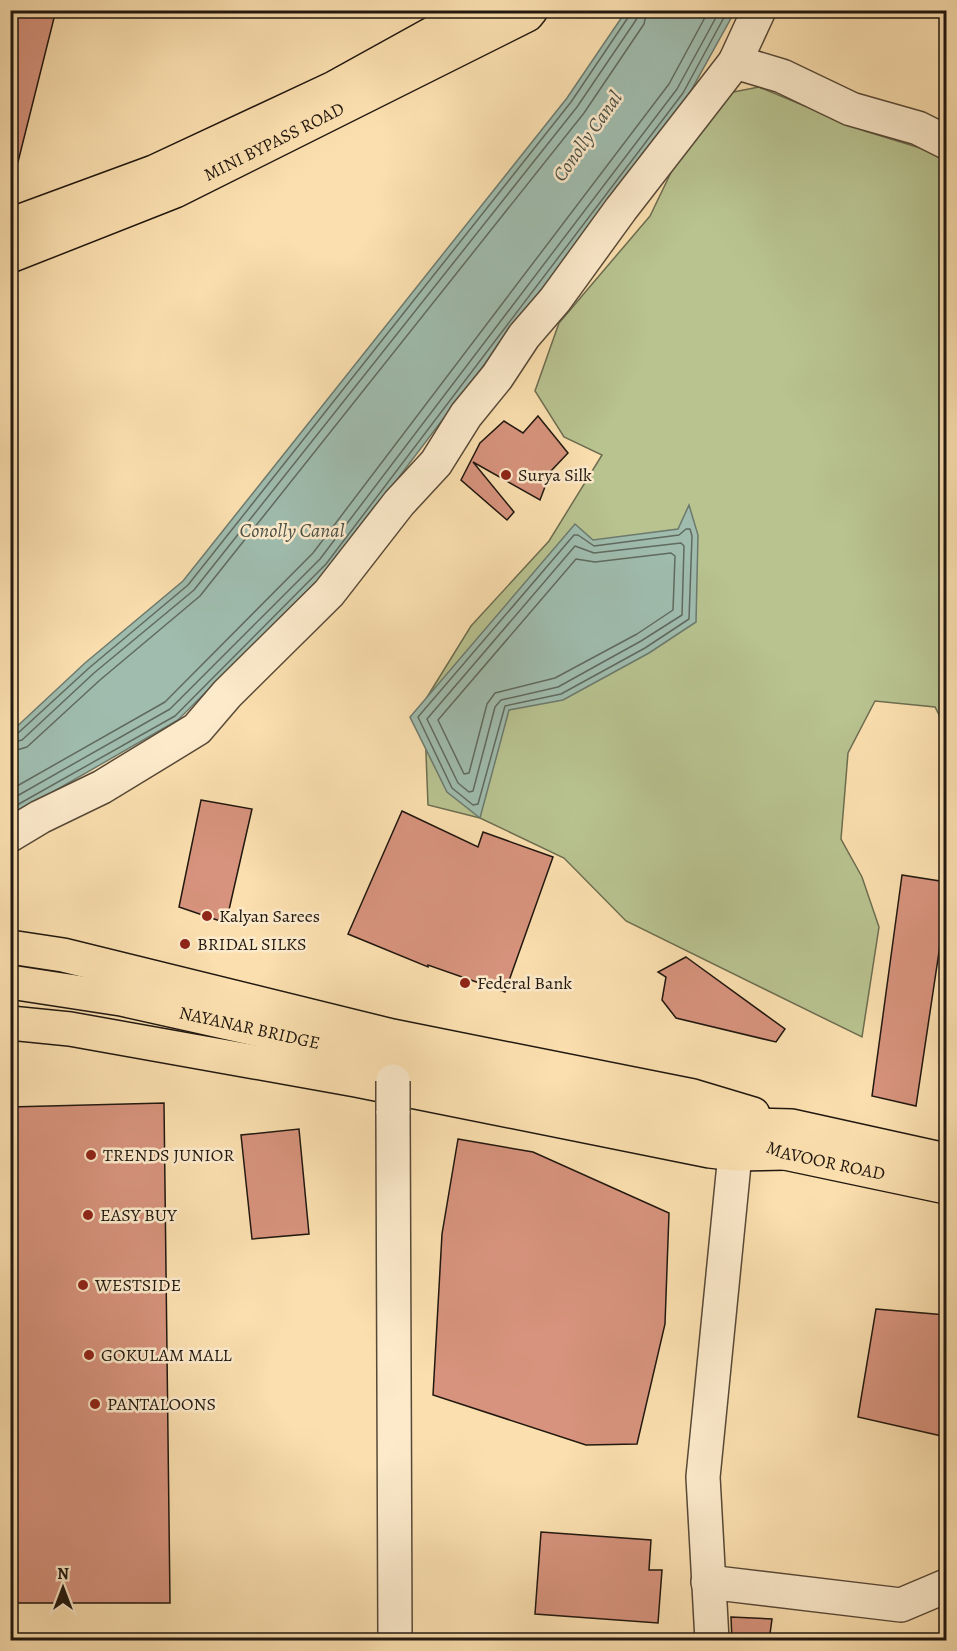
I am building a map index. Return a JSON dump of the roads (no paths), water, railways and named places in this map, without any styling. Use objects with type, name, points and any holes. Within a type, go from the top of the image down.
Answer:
[{"type":"main road","name":"MINI BYPASS ROAD","points":[[10,256],[175,191],[410,60],[475,10]]},
{"type":"main road","name":"MINI BYPASS ROAD","points":[[10,225],[154,172],[334,88],[532,12]]},
{"type":"main road","points":[[10,947],[63,955],[392,1036],[693,1096],[789,1140]]},
{"type":"main road","name":"NAYANAR BRIDGE","points":[[10,982],[121,999],[489,1082]]},
{"type":"main road","points":[[10,1023],[70,1029],[333,1076],[735,1154],[789,1140]]},
{"type":"main road","name":"MAVOOR ROAD","points":[[489,1082],[789,1140],[946,1160]]},
{"type":"main road","name":"MAVOOR ROAD","points":[[789,1140],[946,1187]]},
{"type":"street","points":[[10,835],[40,817],[102,787],[197,729],[227,694],[330,593],[399,503],[436,463],[466,415],[497,377],[524,336],[562,291],[621,209],[735,62],[759,10]]},
{"type":"street","points":[[735,62],[782,76],[851,109],[918,128],[946,142]]},
{"type":"street","points":[[393,1088],[395,1641]]},
{"type":"street","points":[[710,1640],[703,1478],[735,1154]]},
{"type":"street","points":[[708,1582],[901,1605],[946,1586]]},
{"type":"water","name":"Conolly Canal","points":[[626,11],[735,11],[688,96],[330,568],[178,720],[11,816],[11,732],[85,663],[183,581],[567,98]]},
{"type":"water","points":[[689,505],[698,535],[696,622],[649,653],[563,700],[509,710],[480,818],[447,792],[410,717],[575,524],[593,540],[678,529]]},
{"type":"place","name":"Surya Silk","points":[[506,475]]},
{"type":"place","name":"Kalyan Sarees","points":[[207,916]]},
{"type":"place","name":"BRIDAL SILKS","points":[[185,944]]},
{"type":"place","name":"Federal Bank","points":[[465,983]]},
{"type":"place","name":"TRENDS JUNIOR","points":[[91,1155]]},
{"type":"place","name":"EASY BUY","points":[[88,1215]]},
{"type":"place","name":"WESTSIDE","points":[[83,1285]]},
{"type":"place","name":"GOKULAM MALL","points":[[89,1355]]},
{"type":"place","name":"PANTALOONS","points":[[95,1404]]}]
